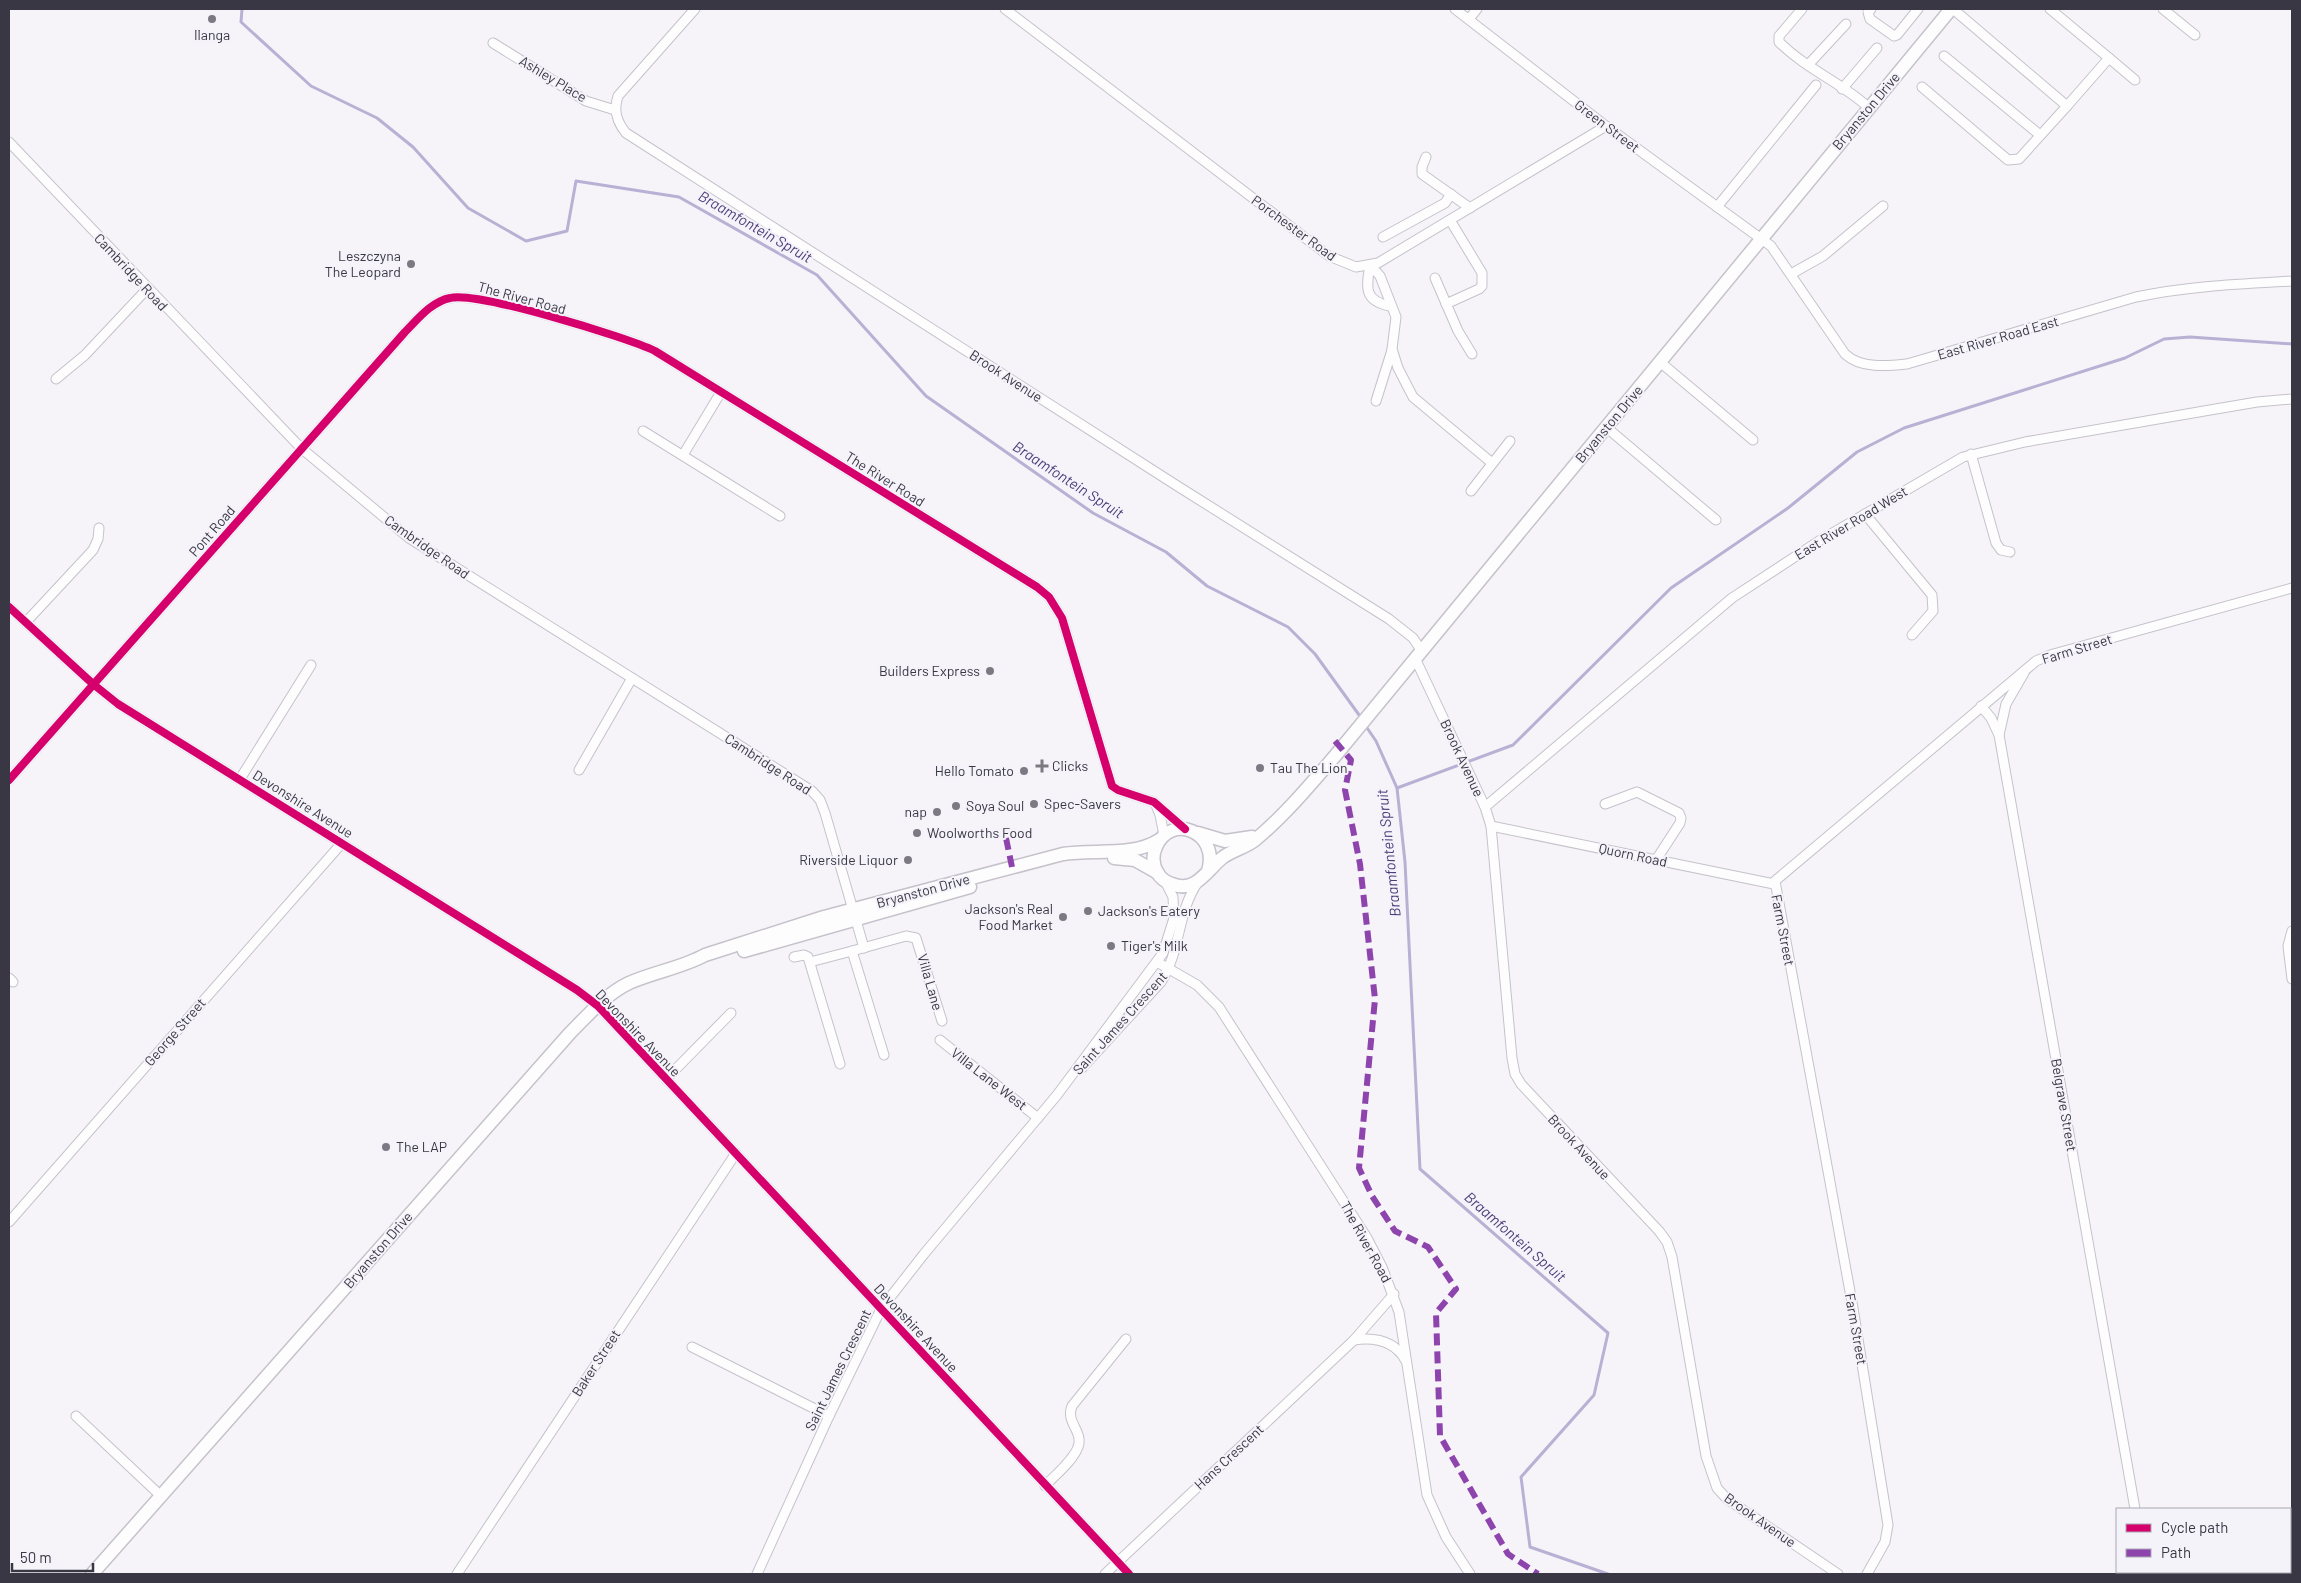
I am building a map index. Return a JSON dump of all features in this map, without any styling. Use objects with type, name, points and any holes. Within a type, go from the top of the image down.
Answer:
[{"type":"main road","name":"Bryanston Drive","points":[[1208,870],[1229,854],[1251,843],[1261,834],[1286,811],[1334,756],[1868,108],[1952,9]]},
{"type":"main road","points":[[1178,829],[1190,831],[1208,845],[1210,862],[1208,870],[1199,881],[1182,887],[1161,877],[1153,856],[1162,838],[1178,829]]},
{"type":"main road","name":"Bryanston Drive","points":[[1190,831],[1225,841],[1240,840],[1261,834]]},
{"type":"main road","name":"Bryanston Drive","points":[[855,915],[1063,854],[1090,850],[1138,850],[1162,838]]},
{"type":"main road","name":"Bryanston Drive","points":[[92,1574],[570,1033],[617,990],[630,983],[691,962],[705,954],[1070,860],[1092,857],[1128,858],[1140,862],[1161,877]]},
{"type":"street","points":[[615,110],[618,96],[622,90],[694,9]]},
{"type":"street","name":"Porchester Road","points":[[1005,9],[1329,256],[1356,267],[1370,265]]},
{"type":"street","name":"Green Street","points":[[1455,9],[1606,126],[1762,238]]},
{"type":"street","points":[[1469,19],[1477,9]]},
{"type":"street","points":[[1802,9],[1778,39],[1782,45],[1808,65],[1842,89],[1852,93],[1868,108]]},
{"type":"street","points":[[1871,9],[1868,12],[1870,19],[1894,36],[1897,35],[1918,9]]},
{"type":"street","points":[[1952,9],[2067,106]]},
{"type":"street","points":[[2050,9],[2135,80]]},
{"type":"street","points":[[2164,9],[2195,35]]},
{"type":"street","points":[[1808,65],[1846,24]]},
{"type":"street","name":"Ashley Place","points":[[493,43],[586,101],[615,110]]},
{"type":"street","points":[[1842,89],[1877,48]]},
{"type":"street","points":[[1944,56],[2040,135]]},
{"type":"street","points":[[1922,87],[2008,160],[2019,159],[2109,58]]},
{"type":"street","points":[[1717,207],[1816,85]]},
{"type":"street","name":"Brook Avenue","points":[[615,110],[620,126],[633,140],[1178,487],[1316,572],[1389,619],[1407,633],[1418,654],[1470,778],[1485,807],[1491,826],[1512,1058],[1517,1079],[1659,1231],[1667,1242],[1672,1257],[1706,1456],[1717,1488],[1727,1499],[1838,1574]]},
{"type":"street","points":[[1370,265],[1450,220],[1606,126]]},
{"type":"street","name":"Cambridge Road","points":[[9,142],[147,289],[301,448],[409,538],[812,791],[820,800],[825,813],[855,915]]},
{"type":"street","points":[[1426,157],[1422,167],[1422,174],[1470,208]]},
{"type":"street","points":[[1383,237],[1445,203],[1451,194]]},
{"type":"street","points":[[1790,274],[1823,256],[1883,206]]},
{"type":"street","points":[[1446,304],[1479,289],[1482,281],[1482,273],[1450,220]]},
{"type":"street","name":"East River Road East","points":[[1762,238],[1771,246],[1848,356],[1860,362],[1881,366],[1907,364],[1951,353],[2155,294],[2214,286],[2292,281]]},
{"type":"street","points":[[1370,265],[1367,282],[1370,297],[1374,301],[1390,306]]},
{"type":"street","points":[[1370,265],[1380,276],[1390,306],[1396,317],[1392,349],[1376,401]]},
{"type":"street","points":[[1435,278],[1458,331],[1472,354]]},
{"type":"street","points":[[56,379],[85,355],[147,289]]},
{"type":"street","name":"The River Road","points":[[438,302],[457,296],[476,298],[622,337],[655,351],[1049,597],[1062,618],[1112,786],[1118,790],[1154,802],[1190,831]]},
{"type":"street","name":"Pont Road","points":[[9,780],[405,332],[438,302]]},
{"type":"street","points":[[1392,349],[1406,384],[1416,401],[1492,463]]},
{"type":"street","points":[[1660,362],[1753,440]]},
{"type":"street","points":[[683,455],[721,392]]},
{"type":"street","name":"East River Road West","points":[[1485,807],[1732,598],[1865,514],[1971,454],[2257,402],[2292,399]]},
{"type":"street","points":[[1606,427],[1716,520]]},
{"type":"street","points":[[643,431],[780,516]]},
{"type":"street","points":[[1470,491],[1510,441]]},
{"type":"street","points":[[1971,454],[1996,543],[2002,550],[2010,552]]},
{"type":"street","points":[[1865,514],[1932,595],[1933,611],[1912,635]]},
{"type":"street","points":[[26,622],[93,550],[98,539],[99,528]]},
{"type":"street","name":"Farm Street","points":[[1867,1574],[1885,1542],[1888,1525],[1853,1308],[1774,884],[1777,878],[2028,667],[2050,655],[2292,588]]},
{"type":"street","name":"Devonshire Avenue","points":[[9,607],[93,684],[118,704],[577,990],[598,1006],[1129,1574]]},
{"type":"street","points":[[240,780],[311,665]]},
{"type":"street","points":[[1999,735],[2006,704],[2028,667]]},
{"type":"street","points":[[579,770],[632,678]]},
{"type":"street","name":"Belgrave Street","points":[[1981,706],[1991,718],[1999,735],[2135,1508]]},
{"type":"street","points":[[1605,804],[1637,792],[1678,813],[1681,818],[1680,823],[1656,860]]},
{"type":"street","points":[[1154,802],[1160,815],[1162,838]]},
{"type":"street","name":"Quorn Road","points":[[1491,826],[1774,884]]},
{"type":"street","name":"George Street","points":[[9,1222],[342,843]]},
{"type":"street","name":"Saint James Crescent","points":[[757,1574],[829,1416],[881,1309],[924,1254],[1038,1118],[1157,962],[1168,942],[1174,918],[1172,897],[1161,877]]},
{"type":"street","name":"Saint James Crescent","points":[[1068,1079],[1107,1041],[1161,982],[1169,969],[1186,902],[1199,881]]},
{"type":"street","points":[[855,915],[864,948]]},
{"type":"street","points":[[2292,931],[2288,946],[2292,979]]},
{"type":"street","name":"Villa Lane","points":[[810,962],[906,936],[916,938],[942,1021]]},
{"type":"street","points":[[852,951],[884,1055]]},
{"type":"street","points":[[794,957],[806,955],[810,962],[840,1064]]},
{"type":"street","name":"The River Road","points":[[1157,962],[1197,985],[1219,1006],[1367,1238],[1394,1294],[1410,1368],[1427,1496],[1446,1537],[1470,1574]]},
{"type":"street","points":[[666,1079],[731,1013]]},
{"type":"street","name":"Villa Lane West","points":[[940,1040],[1038,1118]]},
{"type":"street","name":"Baker Street","points":[[457,1574],[736,1153]]},
{"type":"street","name":"Hans Crescent","points":[[1105,1574],[1354,1340],[1394,1294]]},
{"type":"street","points":[[1045,1486],[1078,1449],[1078,1435],[1070,1419],[1072,1406],[1126,1339]]},
{"type":"street","points":[[1354,1340],[1373,1339],[1388,1343],[1401,1353],[1410,1368]]},
{"type":"street","points":[[692,1347],[829,1416]]},
{"type":"street","points":[[76,1416],[161,1496]]},
{"type":"waterway","name":"Braamfontein Spruit","points":[[242,9],[241,22],[311,86],[377,118],[413,147],[468,208],[526,241],[567,231],[576,181],[679,197],[817,275],[926,396],[1093,513],[1166,552],[1207,586],[1288,627],[1315,654],[1362,719]]},
{"type":"waterway","points":[[1397,788],[1513,745],[1671,588],[1788,508],[1857,452],[1904,428],[2125,358],[2164,339],[2190,337],[2292,344]]},
{"type":"waterway","name":"Braamfontein Spruit","points":[[1365,725],[1376,741],[1397,788],[1405,862],[1420,1169],[1608,1333],[1594,1395],[1521,1477],[1530,1547],[1608,1574]]},
{"type":"marked path","points":[[1335,741],[1351,760],[1345,790],[1360,864],[1375,999],[1359,1168],[1372,1196],[1395,1231],[1428,1247],[1456,1289],[1436,1313],[1440,1436],[1508,1554],[1538,1574]]},
{"type":"marked path","points":[[1006,838],[1012,867]]},
{"type":"cycle path","points":[[9,780],[405,332],[437,303],[450,298],[465,298],[489,301],[585,326],[655,351],[1037,587],[1049,597],[1062,618],[1112,786],[1118,790],[1154,802],[1185,829]]},
{"type":"cycle path","points":[[9,607],[93,684],[118,704],[577,990],[598,1006],[1129,1574]]},
{"type":"place","name":"Ilanga","points":[[212,19]]},
{"type":"place","name":"Leszczyna The Leopard","points":[[411,264]]},
{"type":"place","name":"Builders Express","points":[[990,671]]},
{"type":"place","name":"Clicks","points":[[1042,766]]},
{"type":"place","name":"Tau The Lion","points":[[1260,768]]},
{"type":"place","name":"Hello Tomato","points":[[1024,771]]},
{"type":"place","name":"Spec-Savers","points":[[1034,804]]},
{"type":"place","name":"Soya Soul","points":[[956,806]]},
{"type":"place","name":"nap","points":[[937,812]]},
{"type":"place","name":"Woolworths Food","points":[[917,833]]},
{"type":"place","name":"Riverside Liquor","points":[[908,860]]},
{"type":"place","name":"Jackson's Eatery","points":[[1088,911]]},
{"type":"place","name":"Jackson's Real Food Market","points":[[1063,917]]},
{"type":"place","name":"Tiger's Milk","points":[[1111,946]]},
{"type":"place","name":"The LAP","points":[[386,1147]]}]
